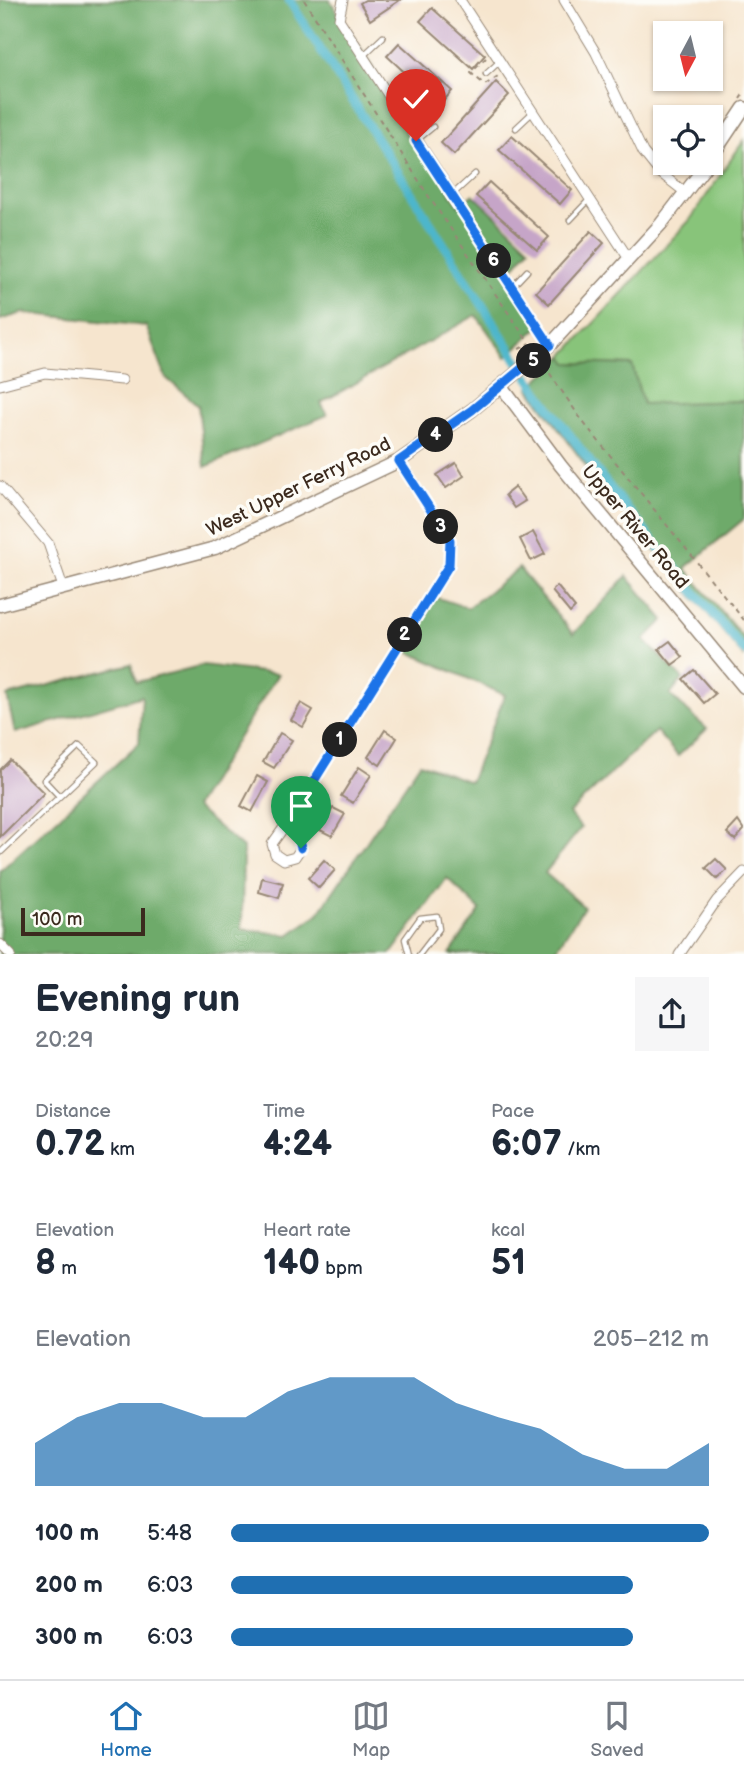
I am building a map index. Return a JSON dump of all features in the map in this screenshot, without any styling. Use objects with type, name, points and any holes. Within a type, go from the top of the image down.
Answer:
[{"type":"main road","name":"West Upper Ferry Road","points":[[723,140],[744,108]]},
{"type":"main road","name":"West Upper Ferry Road","points":[[0,605],[215,548],[399,461],[517,375],[537,366],[550,345],[629,260],[699,175]]},
{"type":"main road","name":"Upper River Road","points":[[502,387],[561,467],[744,687]]},
{"type":"street","points":[[344,0],[339,19],[550,345]]},
{"type":"street","points":[[460,0],[629,260]]},
{"type":"street","points":[[564,0],[596,53],[643,152],[659,172],[687,192]]},
{"type":"street","points":[[0,385],[45,373],[122,380]]},
{"type":"street","points":[[292,816],[301,848],[295,857],[284,860],[275,855],[272,844],[449,565],[450,540],[399,461]]},
{"type":"street","points":[[0,486],[48,543],[63,587]]},
{"type":"street","points":[[679,954],[717,900],[744,872]]},
{"type":"street","points":[[0,944],[11,954]]},
{"type":"lane","points":[[363,55],[383,37]]},
{"type":"lane","points":[[486,74],[500,61]]},
{"type":"lane","points":[[516,128],[533,112]]},
{"type":"lane","points":[[416,141],[433,127]]},
{"type":"lane","points":[[452,196],[475,174]]},
{"type":"lane","points":[[570,220],[590,199]]},
{"type":"lane","points":[[511,288],[527,271]]},
{"type":"lane","points":[[0,853],[96,762],[79,746],[44,780],[59,796]]},
{"type":"lane","points":[[409,954],[405,939],[420,918],[437,916],[439,929],[419,954]]},
{"type":"path","points":[[304,0],[431,200],[530,343],[519,349]]},
{"type":"path","points":[[537,366],[546,367],[583,422],[744,620]]},
{"type":"path","points":[[537,366],[546,367]]},
{"type":"path","points":[[537,366],[538,379]]},
{"type":"green space","points":[[0,0],[330,0],[459,206],[473,194],[530,248],[506,276],[542,324],[506,357],[476,315],[321,403],[327,415],[205,467],[198,405],[166,378],[146,326],[23,313],[0,320]]},
{"type":"green space","points":[[744,140],[744,401],[643,404],[632,365],[568,363],[563,356],[690,220],[720,175],[723,175]]},
{"type":"green space","points":[[563,356],[568,363],[632,365],[643,404],[744,401],[744,519],[685,568],[744,639],[744,657],[600,485],[529,388]]},
{"type":"green space","points":[[519,568],[573,634],[627,576],[664,620],[644,640],[683,679],[670,695],[707,729],[678,756],[656,731],[569,813],[581,828],[545,873],[584,907],[553,954],[450,954],[480,910],[447,878],[391,954],[0,954],[0,871],[139,743],[142,696],[15,733],[7,696],[131,664],[137,682],[203,665],[278,674],[195,807],[243,848],[242,929],[289,935],[318,914],[420,763],[470,782],[505,695],[400,648],[435,597],[468,608]]},
{"type":"building","points":[[365,0],[400,0],[370,20],[360,3]]},
{"type":"building","points":[[432,8],[485,55],[473,69],[420,21]]},
{"type":"building","points":[[399,43],[452,91],[440,105],[387,56]]},
{"type":"building","points":[[496,82],[509,95],[454,155],[441,143]]},
{"type":"building","points":[[512,136],[572,190],[560,204],[499,150]]},
{"type":"building","points":[[489,182],[549,237],[537,250],[476,196]]},
{"type":"building","points":[[591,231],[604,243],[549,304],[536,292]]},
{"type":"building","points":[[456,463],[464,476],[446,488],[437,475]]},
{"type":"building","points":[[515,487],[525,501],[514,508],[505,495]]},
{"type":"building","points":[[533,532],[545,554],[531,561],[520,539]]},
{"type":"building","points":[[557,586],[575,608],[570,613],[552,591]]},
{"type":"building","points":[[670,641],[683,657],[672,665],[659,649]]},
{"type":"building","points":[[694,670],[715,694],[704,703],[683,679]]},
{"type":"building","points":[[301,703],[313,710],[303,727],[291,720]]},
{"type":"building","points":[[385,730],[397,738],[380,765],[368,757]]},
{"type":"building","points":[[280,733],[292,740],[274,768],[263,762]]},
{"type":"building","points":[[10,760],[44,793],[0,837],[0,770]]},
{"type":"building","points":[[359,767],[371,775],[353,803],[341,796]]},
{"type":"building","points":[[257,776],[268,782],[252,812],[241,806]]},
{"type":"building","points":[[333,808],[345,814],[332,836],[320,830]]},
{"type":"building","points":[[738,821],[744,830],[735,840],[727,833]]},
{"type":"building","points":[[716,859],[727,870],[717,879],[706,868]]},
{"type":"building","points":[[324,860],[335,870],[319,888],[308,878]]},
{"type":"building","points":[[262,878],[283,883],[279,898],[259,892]]},
{"type":"waterway","points":[[289,0],[519,363]]},
{"type":"waterway","points":[[528,377],[660,551],[744,651]]},
{"type":"route","points":[[301,848],[292,816],[449,565],[452,546],[450,540],[399,461],[472,410],[550,345],[416,141]]}]
